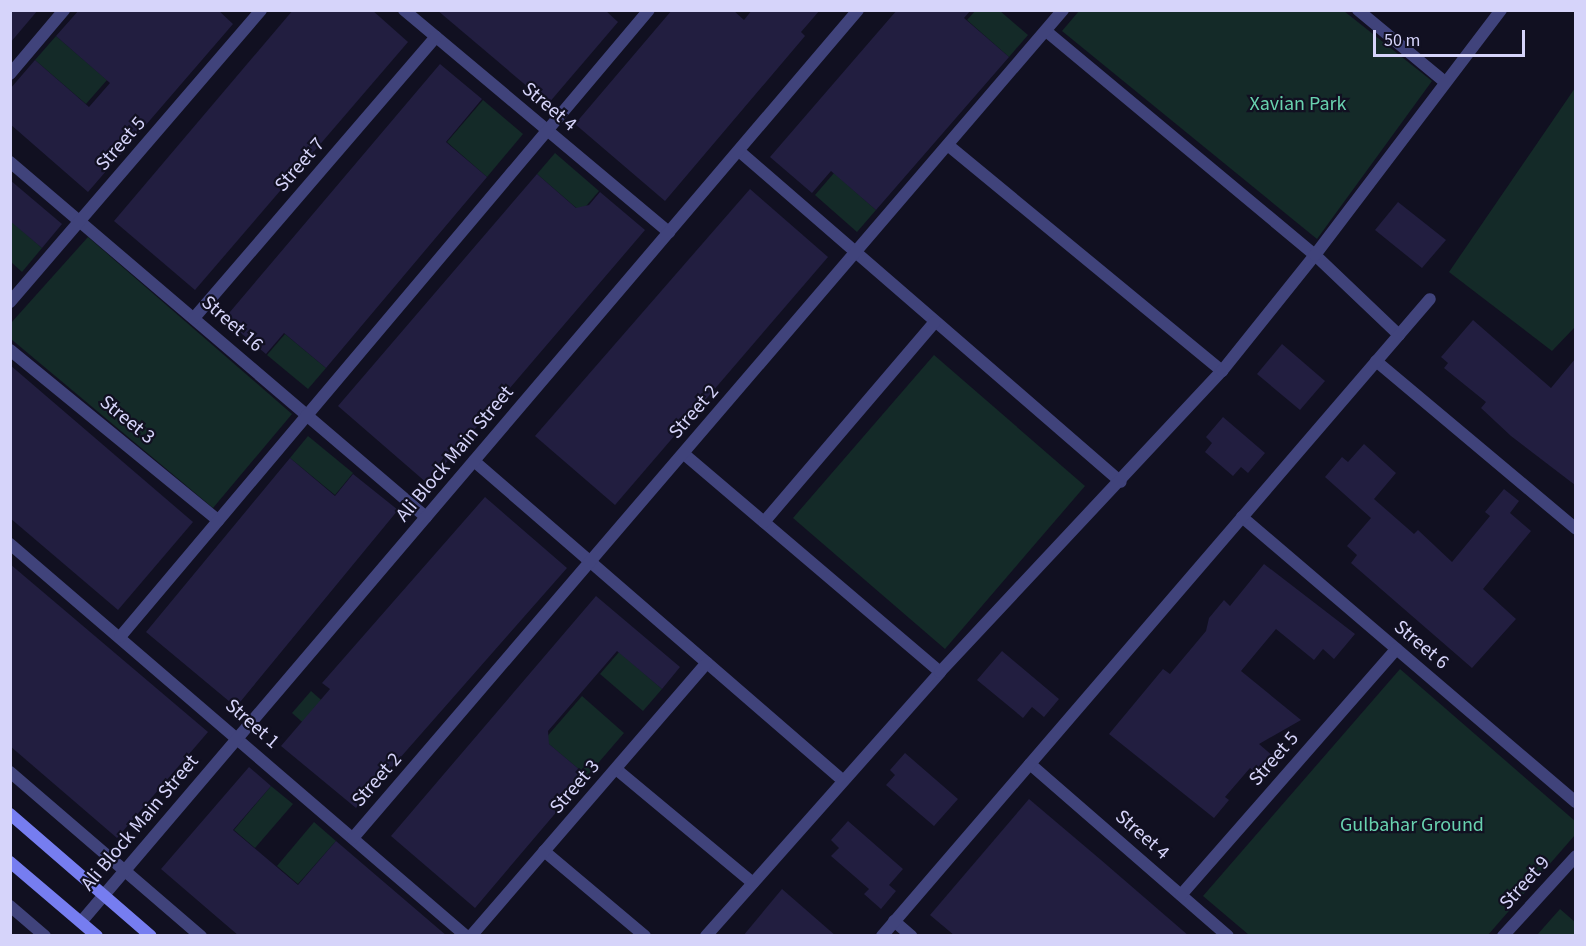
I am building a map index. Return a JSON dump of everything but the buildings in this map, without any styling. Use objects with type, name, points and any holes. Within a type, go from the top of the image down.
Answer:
[{"type":"main road","points":[[10,814],[152,936]]},
{"type":"main road","points":[[10,862],[97,936]]},
{"type":"street","points":[[10,74],[64,10]]},
{"type":"street","name":"Street 5","points":[[10,302],[261,10]]},
{"type":"street","name":"Street 4","points":[[404,10],[669,232]]},
{"type":"street","name":"Ali Block Main Street","points":[[81,922],[858,10]]},
{"type":"street","name":"Street 2","points":[[353,838],[949,146],[1063,10]]},
{"type":"street","points":[[1359,10],[1445,82]]},
{"type":"street","points":[[706,936],[940,672],[1122,482],[1222,371],[1315,255],[1501,10]]},
{"type":"street","points":[[120,637],[643,13]]},
{"type":"street","points":[[1046,31],[1315,255],[1399,335]]},
{"type":"street","name":"Street 7","points":[[194,318],[436,37]]},
{"type":"street","points":[[949,146],[1222,371]]},
{"type":"street","points":[[739,151],[1122,482]]},
{"type":"street","name":"Street 16","points":[[10,162],[81,220],[426,518]]},
{"type":"street","points":[[882,936],[1430,298]]},
{"type":"street","points":[[764,522],[935,322]]},
{"type":"street","name":"Street 3","points":[[10,350],[218,520]]},
{"type":"street","points":[[1376,361],[1575,529]]},
{"type":"street","points":[[684,454],[940,672]]},
{"type":"street","points":[[474,461],[843,781]]},
{"type":"street","name":"Street 6","points":[[1242,517],[1575,802]]},
{"type":"street","name":"Street 1","points":[[10,544],[466,936]]},
{"type":"street","name":"Street 5","points":[[1181,895],[1396,649]]},
{"type":"street","name":"Street 3","points":[[471,936],[707,663]]},
{"type":"street","name":"Street 4","points":[[1030,764],[1228,936]]},
{"type":"street","points":[[616,769],[753,883]]},
{"type":"street","points":[[10,772],[201,936]]},
{"type":"street","points":[[544,851],[645,936]]},
{"type":"street","name":"Street 9","points":[[1503,936],[1575,856]]},
{"type":"street","points":[[10,906],[45,936]]},
{"type":"street","points":[[894,921],[911,936]]},
{"type":"green space","points":[[975,11],[1000,11],[1028,35],[1009,57],[967,20]]},
{"type":"green space","name":"Xavian Park","points":[[1079,11],[1344,11],[1432,81],[1317,239],[1062,31]]},
{"type":"green space","points":[[56,36],[107,80],[86,104],[35,60]]},
{"type":"green space","points":[[1575,88],[1575,327],[1552,351],[1449,272]]},
{"type":"green space","points":[[483,100],[523,134],[487,177],[447,142]]},
{"type":"green space","points":[[555,153],[599,191],[581,212],[537,174]]},
{"type":"green space","points":[[834,173],[876,210],[857,232],[815,195]]},
{"type":"green space","points":[[11,221],[42,248],[22,272],[11,262]]},
{"type":"green space","points":[[88,237],[292,414],[213,508],[11,339],[11,323]]},
{"type":"green space","points":[[285,334],[326,368],[308,389],[267,355]]},
{"type":"green space","points":[[934,355],[1085,486],[945,649],[793,518]]},
{"type":"green space","points":[[308,436],[353,473],[335,495],[290,458]]},
{"type":"green space","points":[[619,652],[662,689],[643,711],[600,674]]},
{"type":"green space","name":"Gulbahar Ground","points":[[1400,669],[1575,821],[1575,835],[1488,935],[1249,935],[1203,896]]},
{"type":"green space","points":[[311,691],[354,729],[335,751],[292,713]]},
{"type":"green space","points":[[582,696],[624,733],[587,776],[544,740]]},
{"type":"green space","points":[[271,786],[293,804],[255,848],[234,830]]},
{"type":"green space","points":[[314,822],[336,841],[298,884],[277,866]]},
{"type":"green space","points":[[1560,909],[1575,922],[1575,935],[1537,935]]}]
